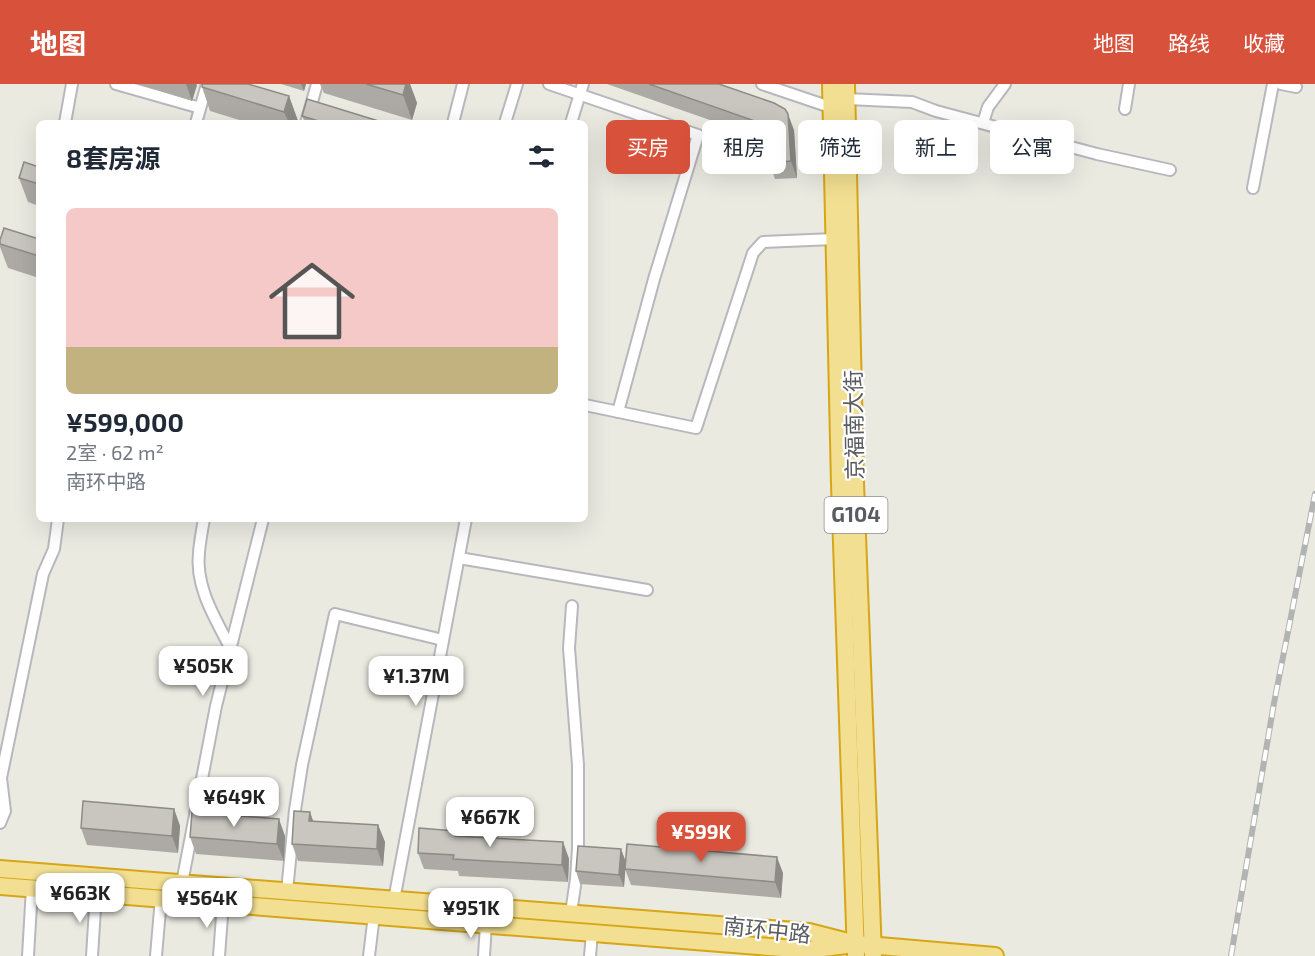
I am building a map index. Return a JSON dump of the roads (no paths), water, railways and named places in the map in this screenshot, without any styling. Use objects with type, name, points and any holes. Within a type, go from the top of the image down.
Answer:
[{"type":"highway","name":"京福南大街","points":[[831,84],[843,101],[855,483],[864,950]]},
{"type":"highway","name":"京福南大街","points":[[843,101],[834,239],[840,483],[864,950]]},
{"type":"highway","name":"南环中路","points":[[0,869],[809,932],[864,950]]},
{"type":"highway","name":"南环中路","points":[[0,886],[808,950],[864,950]]},
{"type":"highway","points":[[864,950],[995,956]]},
{"type":"street","points":[[66,120],[72,84]]},
{"type":"street","points":[[116,84],[197,107]]},
{"type":"street","points":[[197,120],[207,84]]},
{"type":"street","points":[[307,120],[317,84]]},
{"type":"street","points":[[454,120],[463,84]]},
{"type":"street","points":[[506,120],[517,84]]},
{"type":"street","points":[[549,84],[581,89],[698,135],[654,279],[618,412]]},
{"type":"street","points":[[762,84],[843,101],[912,102],[936,111],[1097,154],[1170,170]]},
{"type":"street","points":[[983,123],[987,107],[1005,84]]},
{"type":"street","points":[[1125,109],[1130,84]]},
{"type":"street","points":[[1253,188],[1273,84]]},
{"type":"street","points":[[1281,84],[1296,87]]},
{"type":"street","points":[[572,120],[581,89]]},
{"type":"street","points":[[588,406],[696,428],[753,253],[763,242],[834,239]]},
{"type":"street","points":[[0,823],[5,811],[1,778],[43,574],[54,549],[58,522]]},
{"type":"street","points":[[203,522],[198,553],[199,576],[207,601],[231,649]]},
{"type":"street","points":[[182,883],[216,706],[262,522]]},
{"type":"street","points":[[394,900],[465,522]]},
{"type":"street","points":[[459,558],[646,590]]},
{"type":"street","points":[[571,913],[578,848],[578,765],[569,648],[572,606]]},
{"type":"street","points":[[287,891],[300,776],[335,614],[443,640]]},
{"type":"street","points":[[28,956],[32,888]]},
{"type":"street","points":[[92,956],[96,893]]},
{"type":"street","points":[[156,956],[161,898]]},
{"type":"street","points":[[219,956],[223,903]]},
{"type":"street","points":[[369,956],[374,915]]},
{"type":"street","points":[[484,956],[486,924]]},
{"type":"street","points":[[590,956],[592,933]]},
{"type":"railway","points":[[1231,956],[1274,703],[1315,494]]}]
